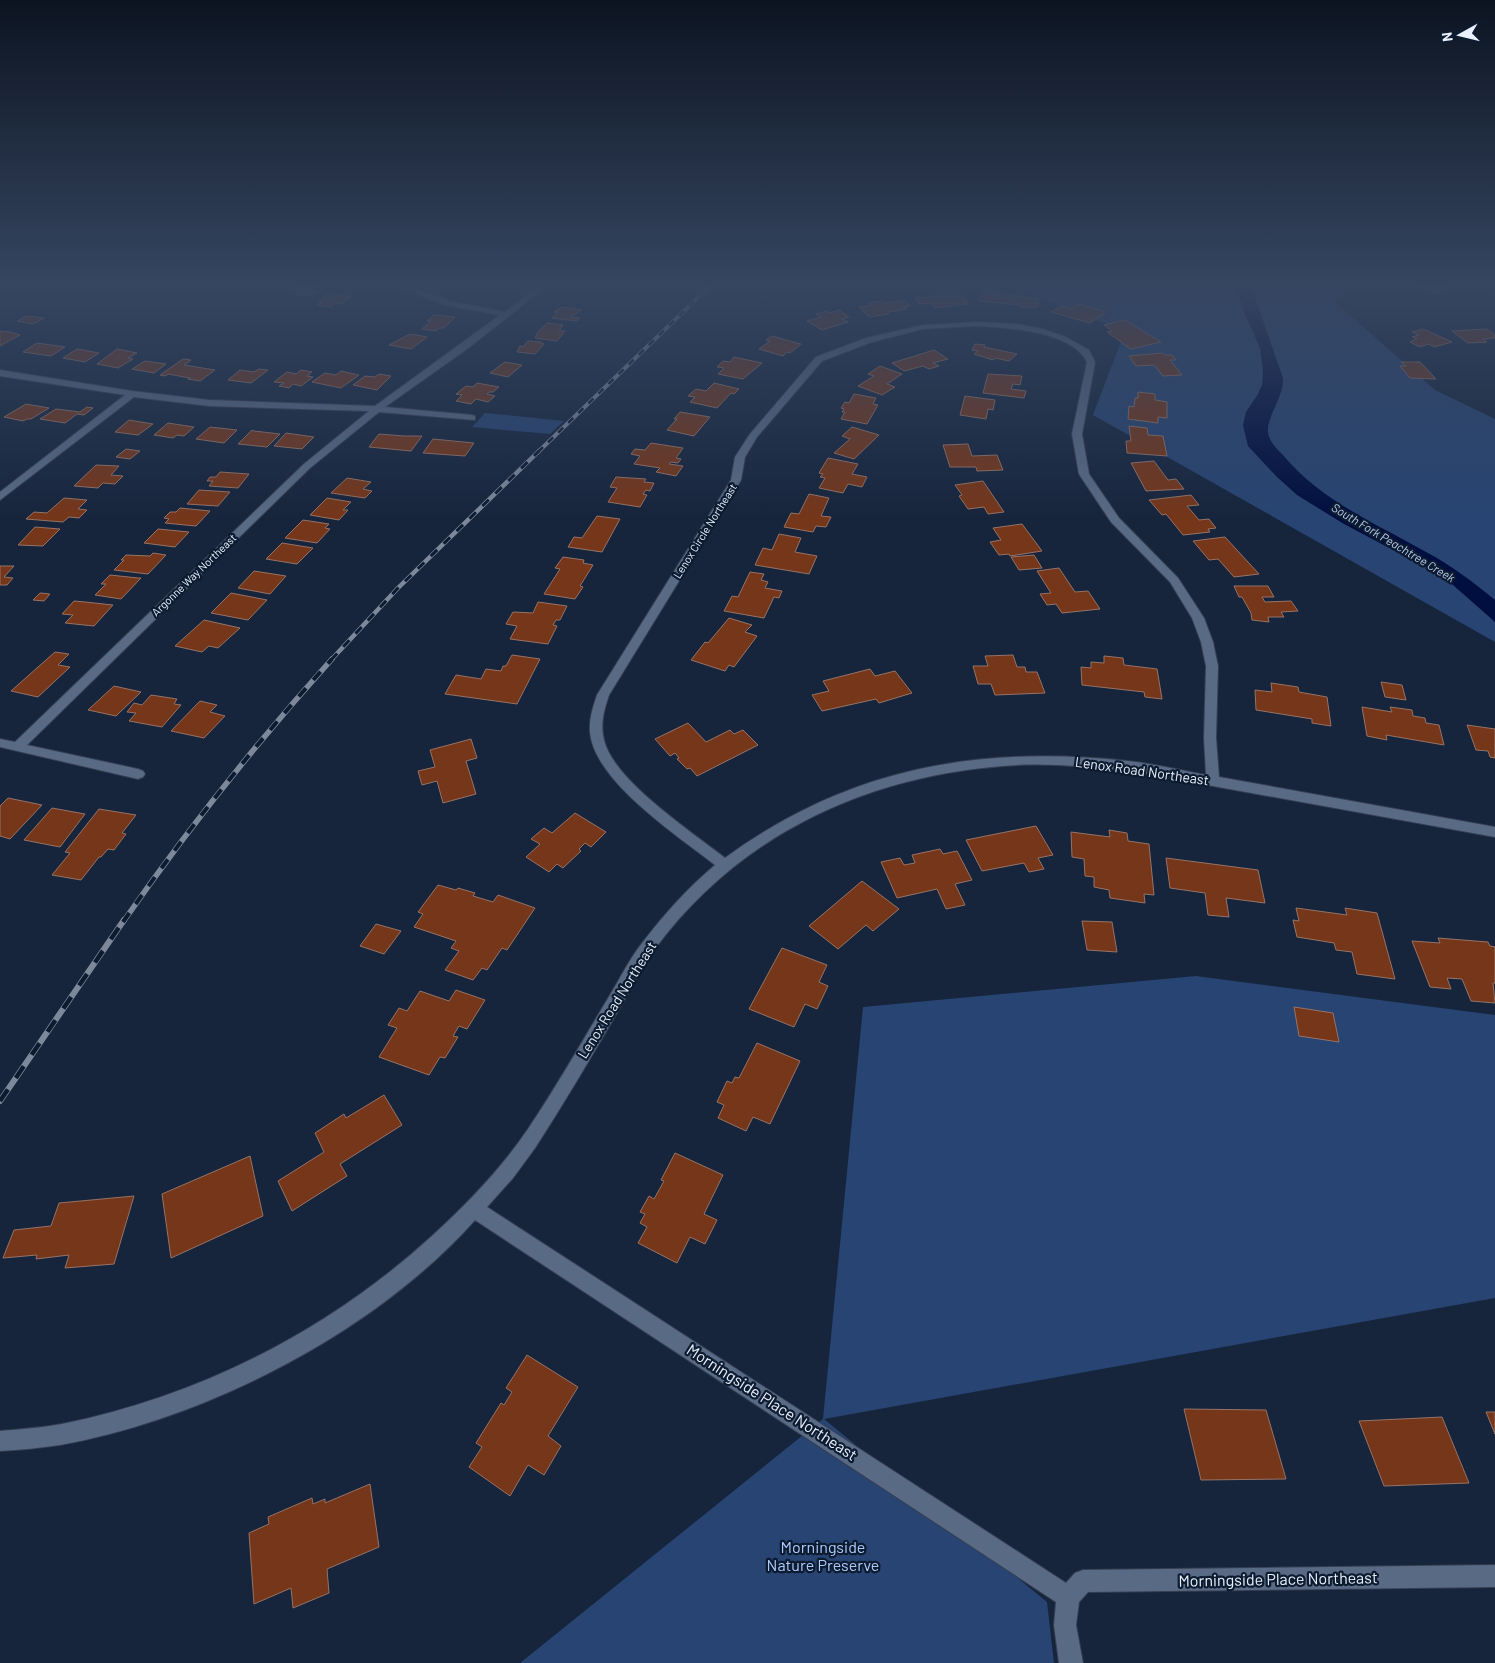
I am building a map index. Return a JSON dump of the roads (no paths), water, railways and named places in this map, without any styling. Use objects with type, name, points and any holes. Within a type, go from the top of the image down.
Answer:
[{"type":"street","name":"Argonne Way Northeast","points":[[17,747],[307,466],[377,410],[441,364]]},
{"type":"street","name":"Lenox Circle Northeast","points":[[725,866],[628,788],[615,775],[600,749],[596,723],[603,695],[736,480],[740,457],[753,436],[815,364]]},
{"type":"street","name":"Lenox Circle Northeast","points":[[1091,364],[1078,434],[1084,474],[1115,520],[1174,580],[1198,618],[1207,642],[1212,666],[1210,738],[1213,781]]},
{"type":"street","points":[[0,373],[132,394],[209,403],[377,410],[472,418]]},
{"type":"street","points":[[0,497],[132,394]]},
{"type":"street","points":[[0,743],[138,774]]},
{"type":"street","name":"Lenox Road Northeast","points":[[0,1441],[59,1435],[135,1418],[230,1383],[319,1336],[399,1280],[475,1209],[510,1169],[540,1126],[648,946],[683,904],[725,866],[773,831],[830,802],[890,780],[945,767],[1002,761],[1069,760],[1130,766],[1495,832]]},
{"type":"street","name":"Morningside Place Northeast","points":[[475,1209],[1068,1597],[1083,1581],[1495,1576]]},
{"type":"street","points":[[1068,1597],[1065,1625],[1071,1663]]},
{"type":"water","name":"South Fork Peachtree Creek","points":[[1262,364],[1278,364],[1283,378],[1283,385],[1268,426],[1268,432],[1273,444],[1297,471],[1331,498],[1368,521],[1444,562],[1487,593],[1495,600],[1495,622],[1444,577],[1344,524],[1297,495],[1248,446],[1243,425],[1246,412],[1262,385]]},
{"type":"railway","points":[[538,452],[630,364]]},
{"type":"railway","points":[[331,660],[398,588],[539,451]]},
{"type":"railway","points":[[123,922],[223,787],[332,659]]},
{"type":"railway","points":[[0,1101],[124,920]]},
{"type":"park label","name":"Morningside Nature Preserve","points":[[823,1556]]}]
